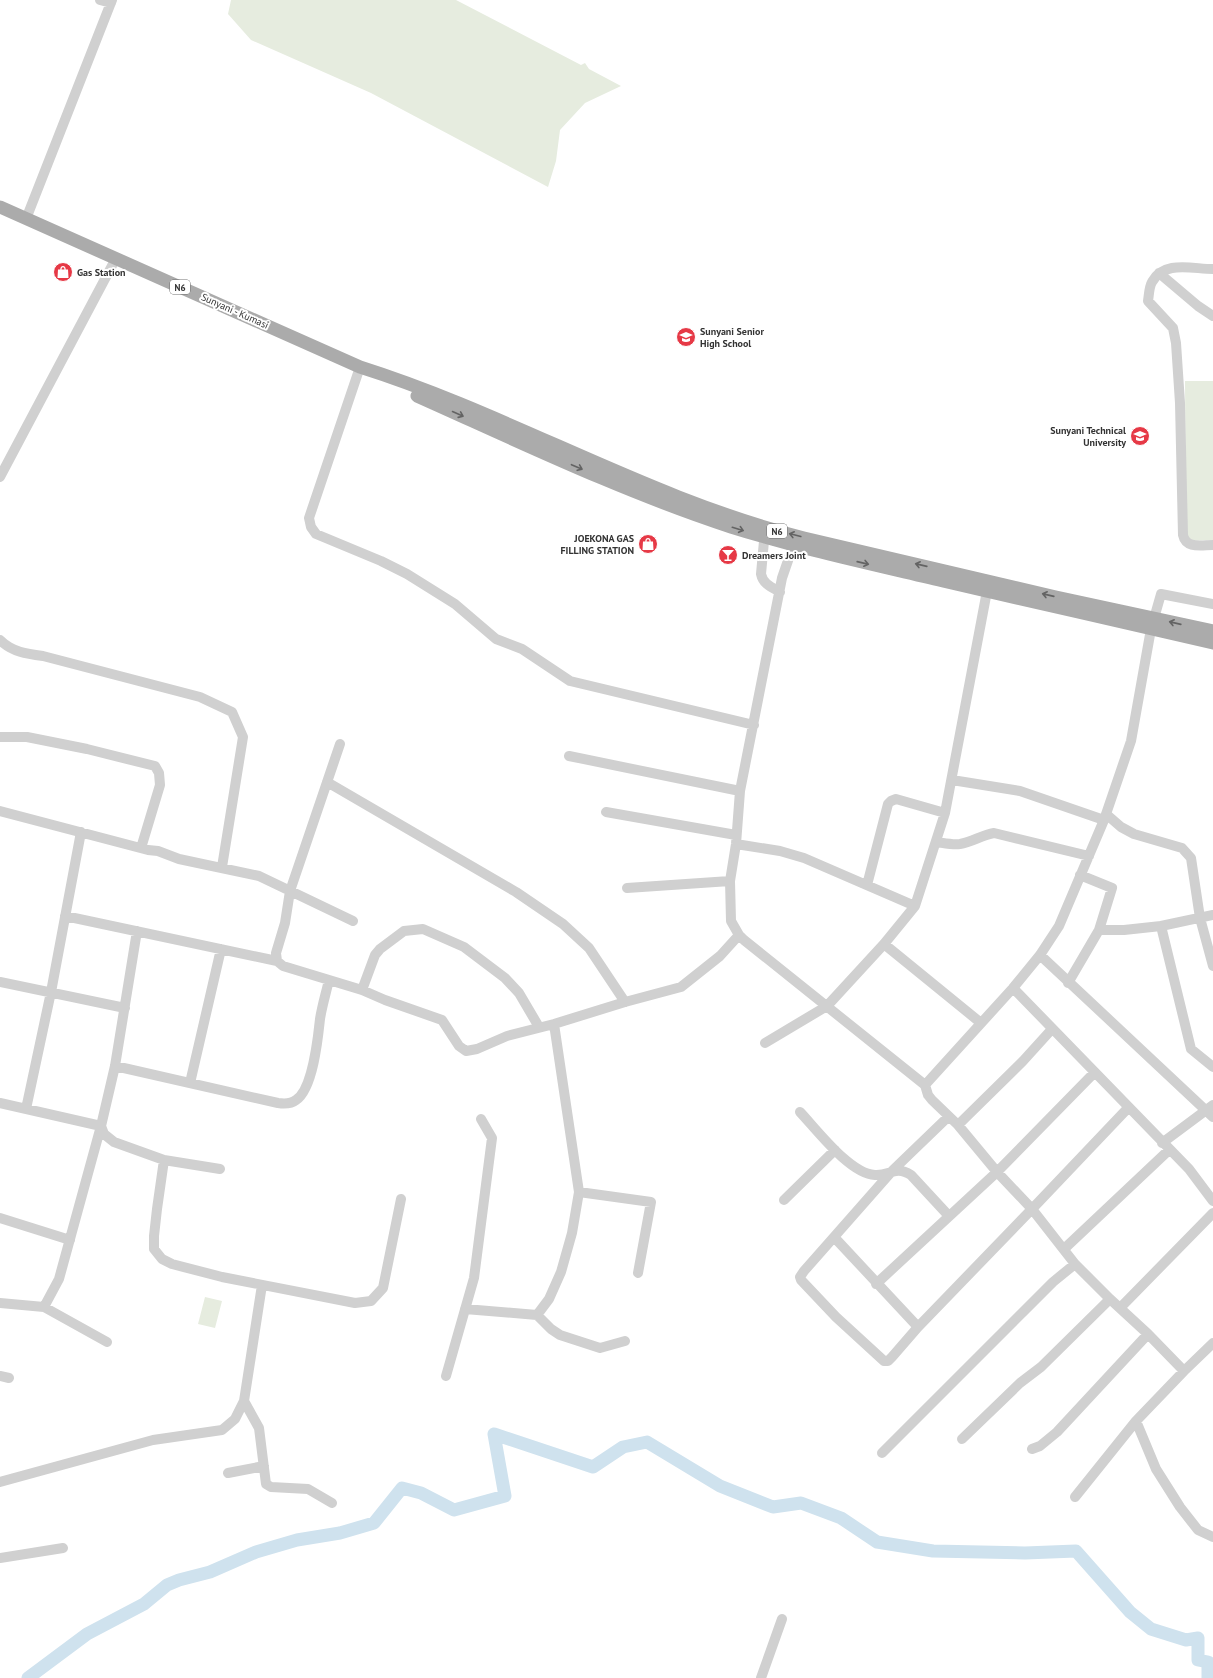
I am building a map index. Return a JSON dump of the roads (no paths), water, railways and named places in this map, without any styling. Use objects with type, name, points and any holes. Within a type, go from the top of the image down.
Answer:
[{"type":"main road","name":"Sunyani - Kumasi","points":[[0,207],[115,260],[360,367]]},
{"type":"main road","name":"N6","points":[[360,367],[412,394],[557,458],[655,499],[729,526],[1049,595],[1153,623],[1213,643]]},
{"type":"main road","name":"N6","points":[[765,533],[793,546],[987,591],[1153,623],[1213,631]]},
{"type":"street","points":[[26,219],[112,1],[100,0]]},
{"type":"street","points":[[0,477],[115,260]]},
{"type":"street","points":[[1213,268],[1169,267],[1159,273],[1151,283],[1148,301],[1173,328],[1176,343],[1180,403],[1184,541],[1189,545],[1213,545]]},
{"type":"street","points":[[1159,273],[1198,306],[1213,316]]},
{"type":"street","points":[[360,367],[309,518],[311,527],[316,534],[381,561],[407,574],[455,604],[496,639],[522,649],[570,681],[754,725]]},
{"type":"street","points":[[765,533],[760,574],[765,583],[780,592]]},
{"type":"street","points":[[793,546],[780,592],[740,791],[736,840],[730,881],[731,921],[739,935],[924,1086],[928,1095],[948,1117],[958,1125],[997,1172],[1032,1209],[1075,1264],[1184,1371]]},
{"type":"street","points":[[765,1043],[827,1006],[884,944],[915,906],[937,842],[945,813],[987,591]]},
{"type":"street","points":[[924,1086],[1013,988],[1040,955],[1059,926],[1105,817],[1131,742],[1153,623],[1161,594],[1213,604]]},
{"type":"street","points":[[0,640],[7,646],[23,653],[43,656],[200,697],[232,712],[243,737],[222,867]]},
{"type":"street","points":[[0,737],[27,737],[86,749],[154,766],[159,773],[160,785],[141,848]]},
{"type":"street","points":[[277,961],[276,953],[285,923],[290,891],[340,744]]},
{"type":"street","points":[[569,756],[740,791]]},
{"type":"street","points":[[952,780],[1020,791],[1105,817],[1134,834],[1182,848],[1188,852],[1191,858],[1196,881],[1200,918],[1213,966]]},
{"type":"street","points":[[327,782],[516,892],[563,924],[589,948],[625,1002]]},
{"type":"street","points":[[867,885],[888,804],[891,801],[896,799],[945,813]]},
{"type":"street","points":[[0,811],[141,848],[158,851],[179,859],[259,876],[353,921]]},
{"type":"street","points":[[606,812],[736,840],[804,858],[915,906]]},
{"type":"street","points":[[26,1109],[51,992],[81,832]]},
{"type":"street","points":[[937,842],[958,844],[967,842],[984,834],[994,833],[1089,856]]},
{"type":"street","points":[[1068,983],[1099,930],[1112,888],[1080,875]]},
{"type":"street","points":[[627,888],[730,881]]},
{"type":"street","points":[[1099,930],[1124,930],[1161,926],[1213,915]]},
{"type":"street","points":[[65,916],[277,961],[283,966],[362,990],[385,1000],[442,1020],[459,1046],[466,1051],[477,1049],[507,1036],[681,987],[720,956],[739,935]]},
{"type":"street","points":[[1161,926],[1191,1049],[1213,1067]]},
{"type":"street","points":[[362,990],[375,955],[380,949],[404,931],[423,929],[464,947],[505,978],[519,993],[539,1027]]},
{"type":"street","points":[[44,1308],[58,1280],[101,1126],[115,1066],[137,931]]},
{"type":"street","points":[[884,944],[981,1022]]},
{"type":"street","points":[[190,1083],[221,949]]},
{"type":"street","points":[[1040,955],[1068,983],[1211,1111],[1165,1146],[1064,1249]]},
{"type":"street","points":[[115,1066],[278,1103],[291,1103],[297,1100],[303,1092],[309,1079],[329,980]]},
{"type":"street","points":[[0,982],[125,1008]]},
{"type":"street","points":[[1013,988],[1128,1108],[1189,1169],[1213,1201]]},
{"type":"street","points":[[537,1315],[549,1299],[561,1272],[572,1233],[579,1192],[554,1024]]},
{"type":"street","points":[[958,1125],[1023,1061],[1052,1029]]},
{"type":"street","points":[[876,1284],[948,1215],[997,1172],[1094,1073]]},
{"type":"street","points":[[0,1103],[101,1126]]},
{"type":"street","points":[[948,1117],[893,1170],[800,1277],[812,1293],[884,1361],[888,1361],[918,1327],[1128,1108]]},
{"type":"street","points":[[800,1112],[835,1150],[863,1173],[876,1175],[893,1170],[904,1171],[911,1175],[948,1215]]},
{"type":"street","points":[[446,1376],[474,1278],[492,1138],[481,1119]]},
{"type":"street","points":[[101,1126],[104,1134],[114,1142],[164,1160],[220,1169]]},
{"type":"street","points":[[784,1200],[835,1150]]},
{"type":"street","points":[[164,1160],[154,1236],[154,1249],[158,1255],[172,1264],[262,1286],[355,1303],[371,1301],[383,1288],[401,1199]]},
{"type":"street","points":[[579,1192],[651,1202],[638,1273]]},
{"type":"street","points":[[1120,1308],[1213,1213]]},
{"type":"street","points":[[0,1218],[70,1240]]},
{"type":"street","points":[[834,1237],[876,1284],[918,1327]]},
{"type":"street","points":[[882,1453],[1053,1282],[1075,1264]]},
{"type":"street","points":[[0,1482],[153,1440],[222,1430],[235,1420],[244,1401],[262,1286]]},
{"type":"street","points":[[962,1439],[1020,1383],[1041,1367],[1110,1299]]},
{"type":"street","points":[[0,1303],[44,1308],[107,1342]]},
{"type":"street","points":[[465,1309],[537,1315],[551,1329],[560,1335],[600,1348],[625,1341]]},
{"type":"street","points":[[1032,1449],[1040,1446],[1057,1432],[1148,1334]]},
{"type":"street","points":[[1075,1497],[1136,1421],[1213,1343]]},
{"type":"street","points":[[244,1401],[259,1428],[266,1484],[271,1487],[308,1489],[332,1504]]},
{"type":"street","points":[[1136,1421],[1156,1469],[1180,1508],[1198,1530],[1213,1537]]},
{"type":"street","points":[[228,1473],[264,1466]]},
{"type":"street","points":[[0,1558],[63,1548]]},
{"type":"street","points":[[761,1678],[782,1619]]},
{"type":"waterway","points":[[28,1678],[87,1634],[144,1604],[167,1585],[179,1580],[210,1572],[256,1552],[297,1540],[340,1533],[374,1523],[402,1488],[421,1493],[454,1510],[505,1496],[494,1434],[593,1467],[623,1447],[647,1442],[720,1486],[773,1507],[801,1503],[841,1518],[877,1542],[933,1551],[1025,1553],[1076,1551],[1130,1612],[1151,1629],[1186,1640],[1198,1638],[1198,1660],[1208,1662],[1208,1678]]},
{"type":"place","name":"Gas Station","points":[[63,272]]},
{"type":"place","name":"Sunyani Senior High School","points":[[686,337]]},
{"type":"place","name":"Sunyani Technical University","points":[[1140,436]]},
{"type":"place","name":"JOEKONA GAS FILLING STATION","points":[[648,544]]},
{"type":"place","name":"Dreamers Joint","points":[[728,555]]}]
